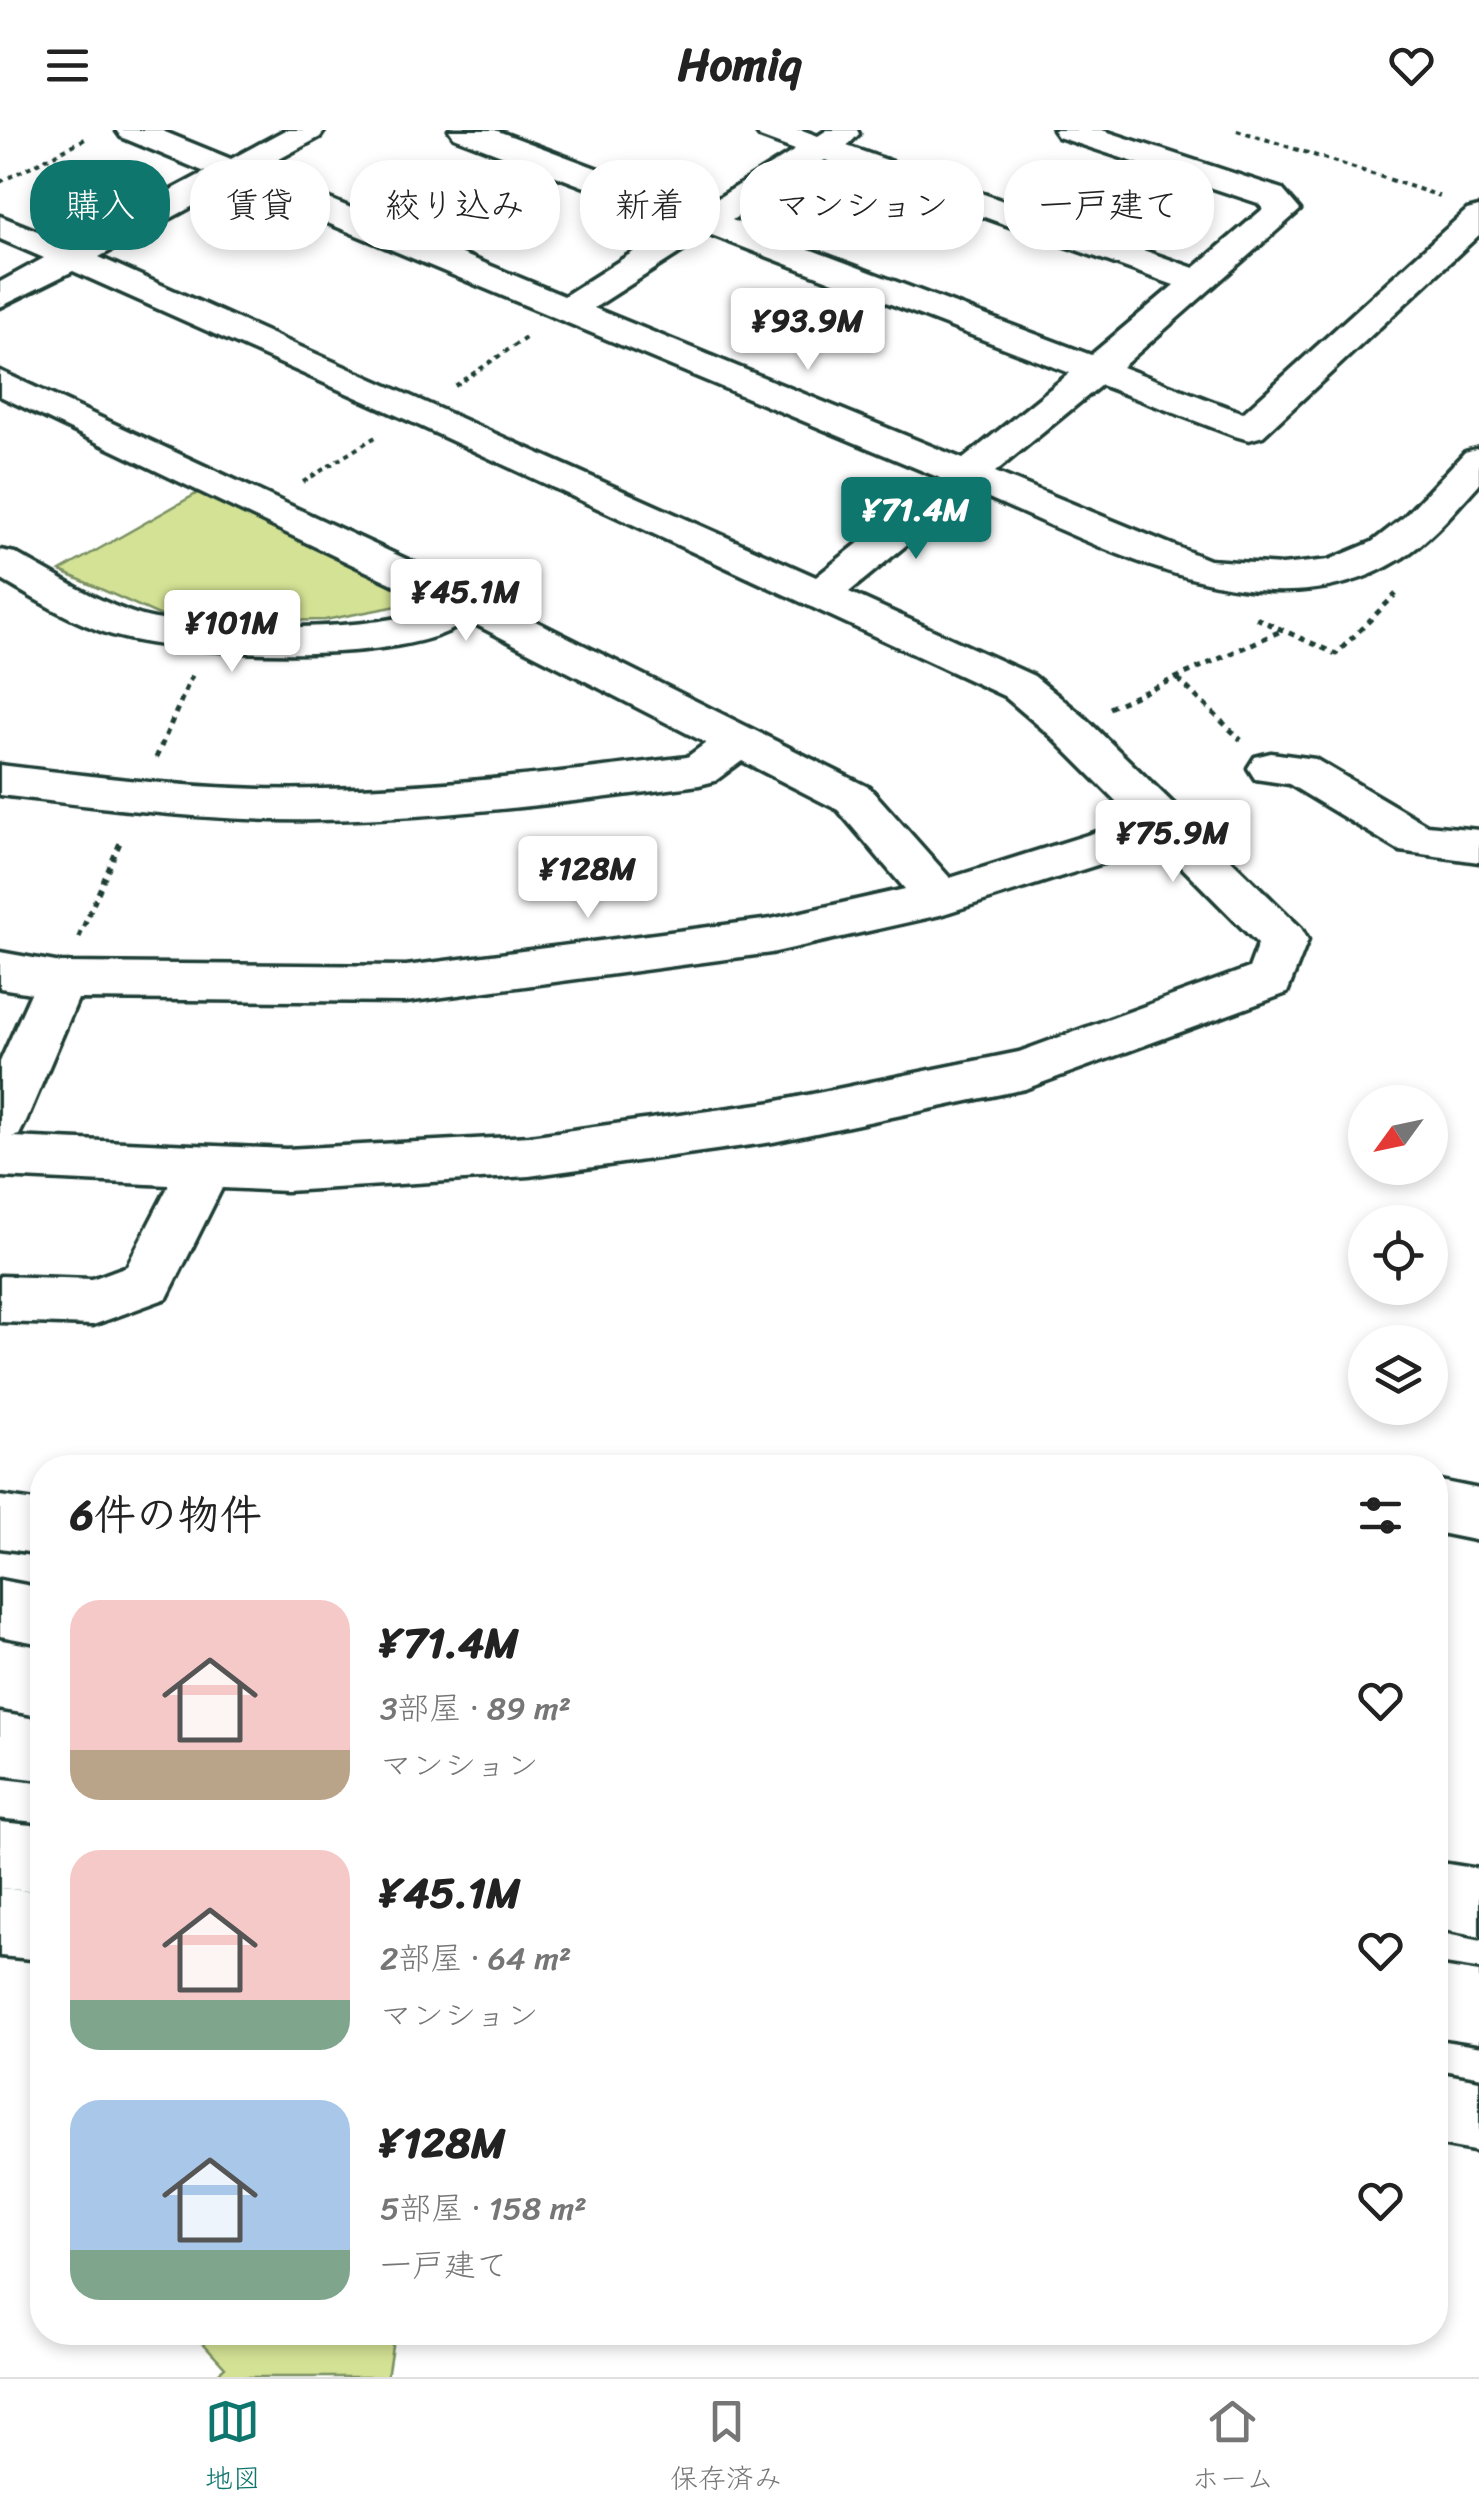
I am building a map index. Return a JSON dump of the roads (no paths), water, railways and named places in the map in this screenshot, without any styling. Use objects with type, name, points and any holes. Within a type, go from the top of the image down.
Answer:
[{"type":"main road","points":[[132,130],[203,160]]},
{"type":"main road","points":[[253,160],[309,130]]},
{"type":"main road","points":[[465,130],[580,173]]},
{"type":"main road","points":[[771,130],[836,139],[1199,282]]},
{"type":"main road","points":[[820,594],[1096,370],[1283,210],[1270,196],[1069,130]]},
{"type":"main road","points":[[720,211],[836,139]]},
{"type":"main road","points":[[0,296],[190,194]]},
{"type":"main road","points":[[330,213],[1200,572],[1252,580],[1314,578],[1366,558],[1406,536],[1472,478]]},
{"type":"main road","points":[[720,225],[1249,428],[1479,217]]},
{"type":"main road","points":[[0,226],[418,411],[1019,686],[1067,726],[1284,940],[1269,980],[1025,1070],[773,1122],[530,1156],[286,1170],[0,1157]]},
{"type":"main road","points":[[566,310],[659,250]]},
{"type":"main road","points":[[11,399],[462,602],[854,798],[940,898]]},
{"type":"main road","points":[[0,562],[93,612],[142,630],[208,640],[388,633],[441,620],[462,602]]},
{"type":"main road","points":[[0,780],[139,797],[317,805],[491,797],[699,770],[738,741]]},
{"type":"main road","points":[[1258,755],[1299,770],[1417,840],[1479,846]]},
{"type":"main road","points":[[0,970],[61,980],[406,984],[771,936],[940,898],[1166,826]]},
{"type":"main road","points":[[0,1120],[61,980]]},
{"type":"main road","points":[[0,1299],[93,1302],[147,1282],[204,1168]]},
{"type":"main road","points":[[1448,1509],[1479,1515]]},
{"type":"main road","points":[[0,1522],[30,1526]]},
{"type":"main road","points":[[0,1608],[30,1614]]},
{"type":"main road","points":[[0,1648],[30,1652]]},
{"type":"main road","points":[[0,1744],[30,1748]]},
{"type":"main road","points":[[0,1855],[30,1858]]},
{"type":"main road","points":[[1448,1897],[1479,1903]]},
{"type":"main road","points":[[0,1922],[30,1925]]},
{"type":"main road","points":[[1448,2003],[1479,2008]]},
{"type":"main road","points":[[1448,2110],[1479,2116]]}]
